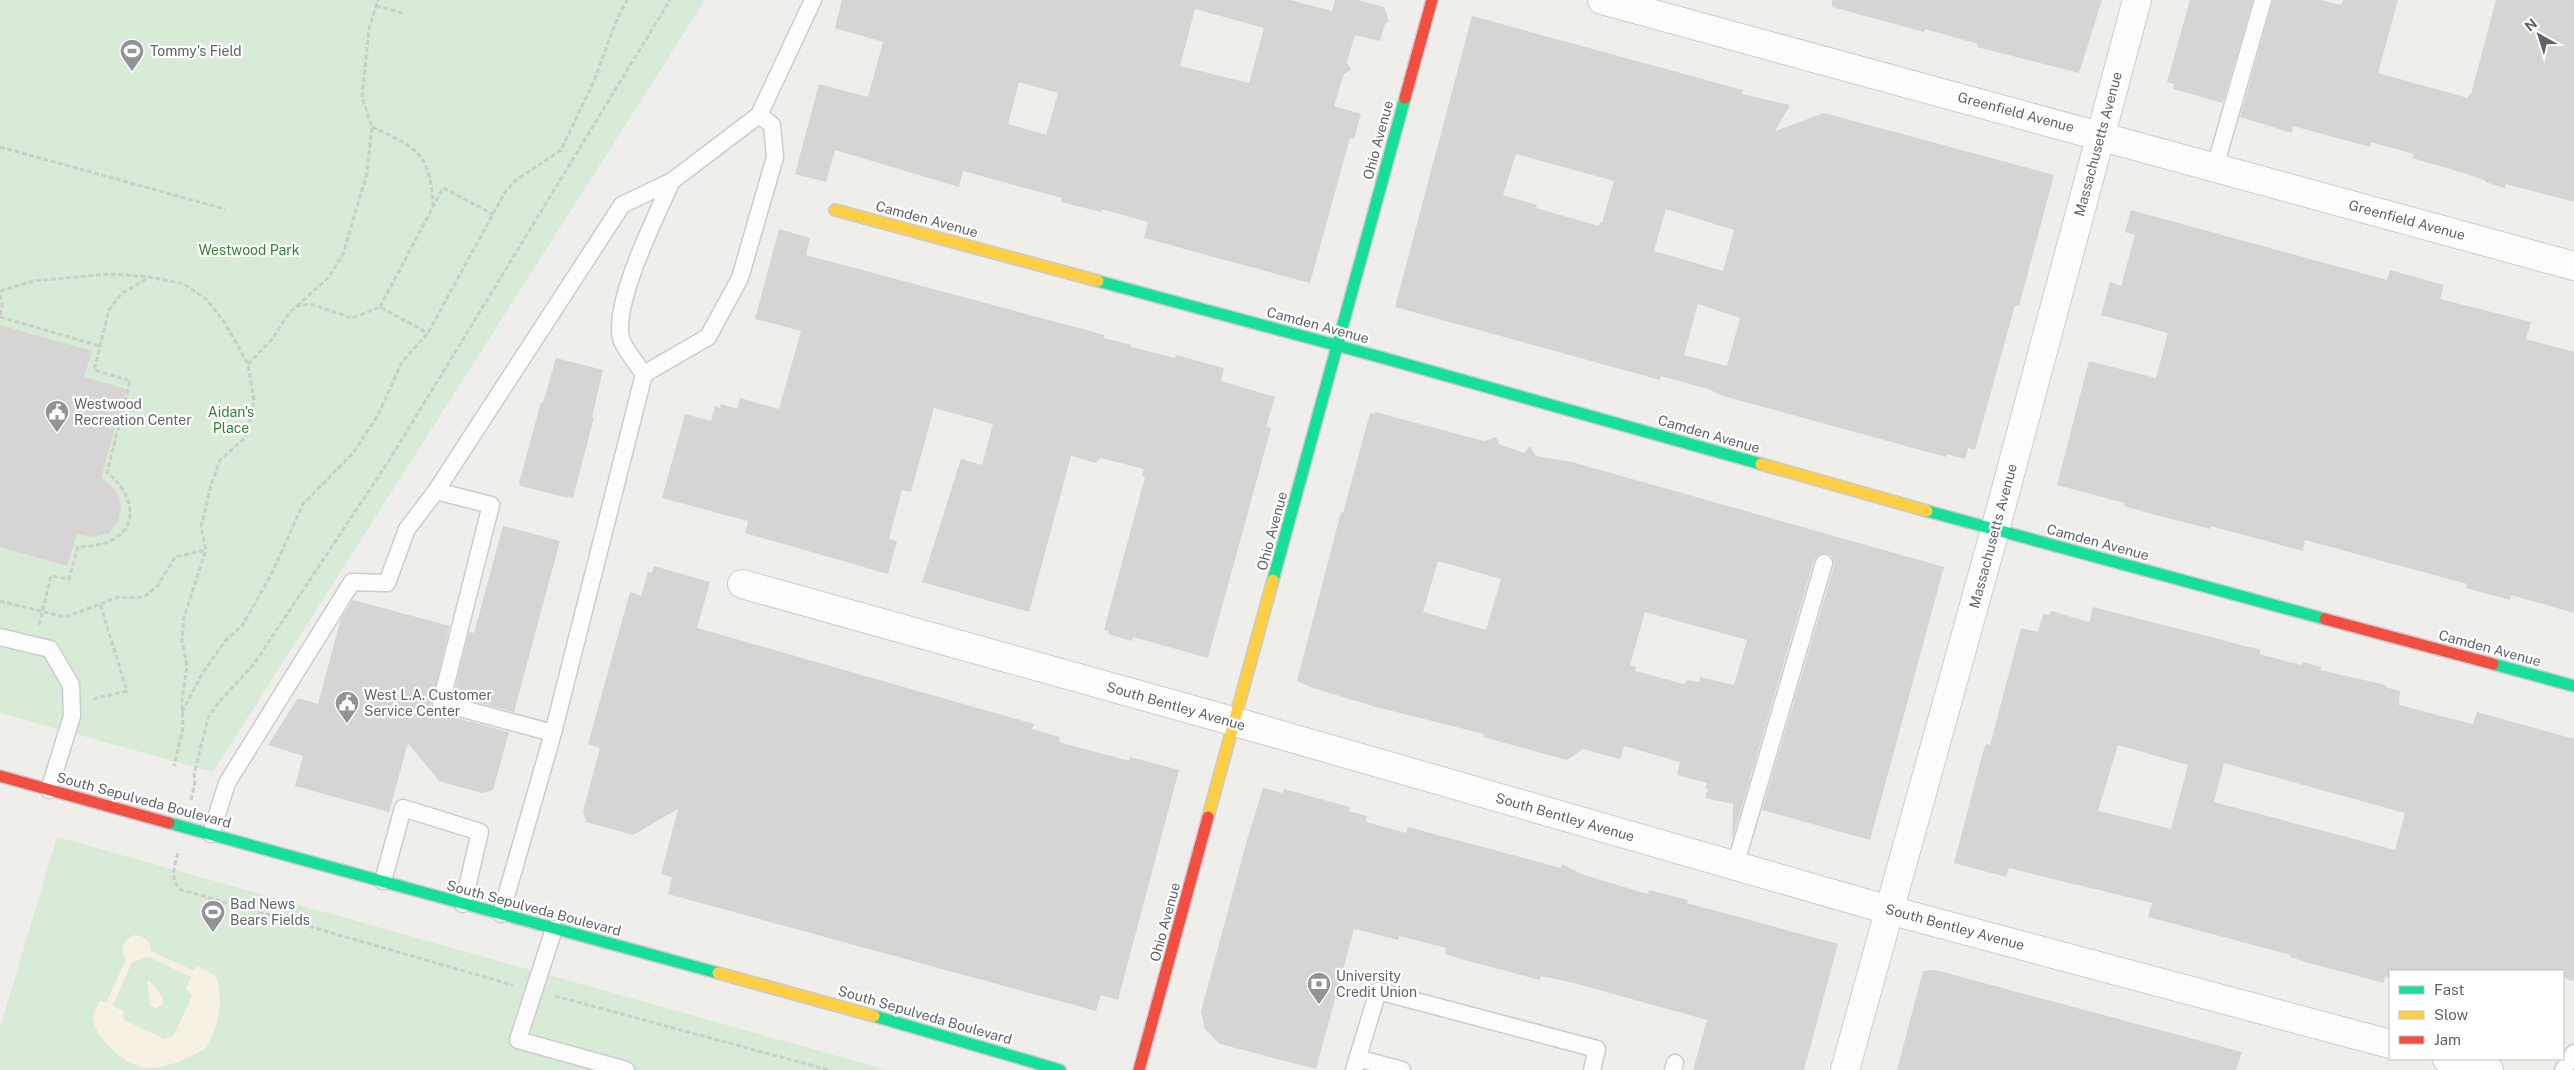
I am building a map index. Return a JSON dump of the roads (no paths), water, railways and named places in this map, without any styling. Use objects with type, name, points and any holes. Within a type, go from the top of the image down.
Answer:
[{"type":"street","name":"Ohio Avenue","points":[[1139,1070],[1236,722],[1432,0]]},
{"type":"street","name":"Greenfield Avenue","points":[[1602,0],[2574,266]]},
{"type":"street","name":"Massachusetts Avenue","points":[[1845,1070],[1995,530],[2137,0]]},
{"type":"street","name":"Camden Avenue","points":[[835,210],[1337,345],[1995,530],[2574,686]]},
{"type":"street","name":"South Bentley Avenue","points":[[742,584],[1236,722],[1889,910],[2389,1044]]},
{"type":"street","name":"South Sepulveda Boulevard","points":[[0,776],[874,1016],[1060,1070]]},
{"type":"street","points":[[2450,1060],[2488,1070]]},
{"type":"lane","points":[[211,834],[227,783],[352,582],[387,583],[407,529],[436,491],[622,205],[672,181],[758,115],[813,0]]},
{"type":"lane","points":[[2215,167],[2263,0]]},
{"type":"lane","points":[[501,914],[553,733],[644,374],[708,337],[740,278],[775,157],[772,126],[758,115]]},
{"type":"lane","points":[[644,374],[621,339],[623,306],[636,262],[672,181]]},
{"type":"lane","points":[[436,491],[491,505],[441,703],[553,733]]},
{"type":"lane","points":[[1735,866],[1824,563]]},
{"type":"lane","points":[[0,636],[50,649],[71,685],[72,716],[49,790]]},
{"type":"lane","points":[[383,880],[403,808],[480,832],[462,904]]},
{"type":"lane","points":[[554,929],[532,990],[518,1040],[626,1070]]},
{"type":"lane","points":[[1402,1070],[1355,1064],[1378,991],[1597,1049],[1592,1070]]},
{"type":"lane","points":[[2563,1070],[2574,1053]]},
{"type":"place","name":"Tommy's Field","points":[[132,72]]},
{"type":"place","name":"Westwood Recreation Center","points":[[57,433]]},
{"type":"place","name":"West L.A. Customer Service Center","points":[[347,724]]},
{"type":"place","name":"Bad News Bears Fields","points":[[213,933]]},
{"type":"place","name":"University Credit Union","points":[[1319,1005]]},
{"type":"park label","name":"Westwood Park","points":[[249,250]]},
{"type":"park label","name":"Aidan's Place","points":[[231,420]]}]
